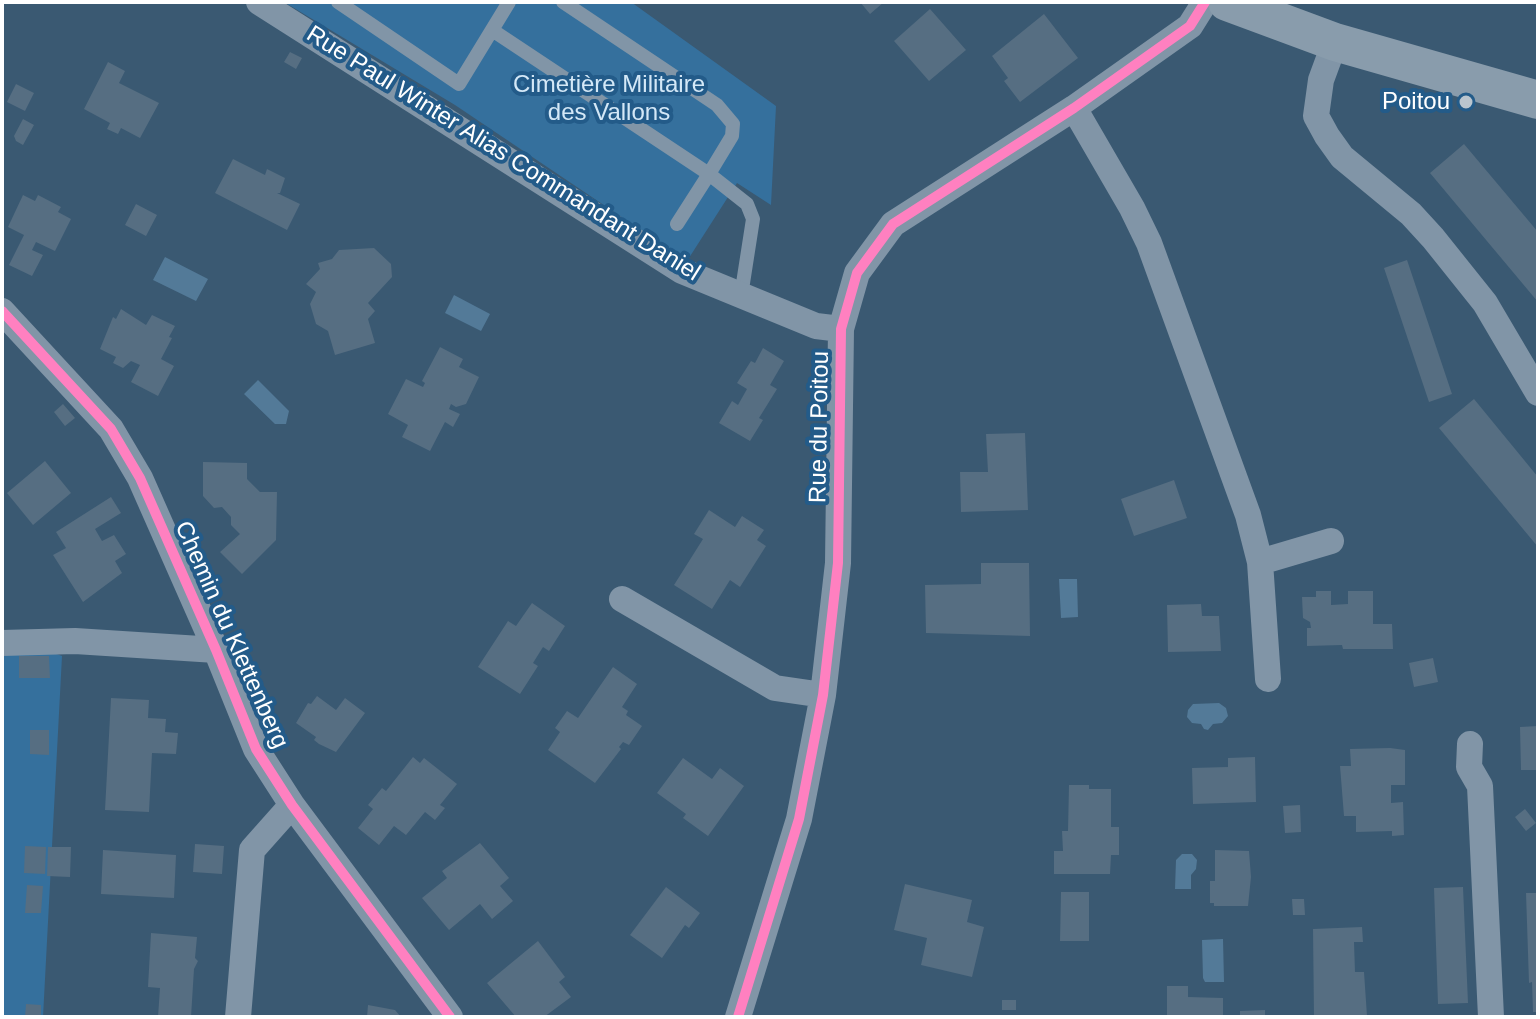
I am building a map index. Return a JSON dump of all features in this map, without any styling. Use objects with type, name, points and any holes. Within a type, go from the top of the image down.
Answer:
[{"type":"street","name":"Rue Paul Winter Alias Commandant Daniel","points":[[259,2],[682,271],[816,326],[841,329]]},
{"type":"street","name":"Rue du Poitou","points":[[738,1017],[799,819],[823,695],[838,563],[841,329],[857,273],[893,224],[1074,108],[1190,26],[1205,2]]},
{"type":"street","points":[[1227,2],[1335,42],[1538,100]]},
{"type":"street","points":[[1335,42],[1321,80],[1316,116],[1327,136],[1342,157],[1411,214],[1433,238],[1485,303],[1538,393]]},
{"type":"street","points":[[1074,108],[1149,243],[1248,515],[1260,562],[1268,679]]},
{"type":"street","name":"Chemin du Klettenberg","points":[[2,311],[111,429],[140,478],[256,749],[292,805],[450,1017]]},
{"type":"street","points":[[1260,562],[1331,541]]},
{"type":"street","points":[[622,599],[775,688],[823,695]]},
{"type":"street","points":[[2,643],[75,641],[216,650]]},
{"type":"street","points":[[1470,744],[1469,767],[1480,786],[1491,1017]]},
{"type":"street","points":[[238,1017],[252,850],[292,805]]},
{"type":"lane","points":[[338,2],[459,84],[492,30],[503,4]]},
{"type":"lane","points":[[563,2],[717,105],[733,124],[732,136],[677,224]]},
{"type":"lane","points":[[492,30],[709,174],[747,204],[753,219],[741,296]]},
{"type":"green space","name":"Cimetière Militaire des Vallons","points":[[284,2],[631,2],[776,106],[771,205],[737,183],[687,261],[455,105]]},
{"type":"green space","points":[[41,648],[62,656],[43,1017],[2,1017],[2,653]]},
{"type":"shaded area","points":[[165,257],[208,279],[196,301],[153,280]]},
{"type":"shaded area","points":[[454,295],[490,314],[481,331],[445,313]]},
{"type":"shaded area","points":[[258,380],[289,411],[286,424],[275,424],[244,394]]},
{"type":"shaded area","points":[[1059,579],[1077,579],[1078,617],[1061,618]]},
{"type":"shaded area","points":[[1219,703],[1226,708],[1228,716],[1208,730],[1201,724],[1192,723],[1187,717],[1193,704]]},
{"type":"shaded area","points":[[1182,854],[1192,854],[1197,860],[1196,869],[1191,875],[1191,889],[1175,889],[1176,860]]},
{"type":"shaded area","points":[[1223,939],[1224,982],[1205,982],[1202,940]]},
{"type":"building","points":[[860,2],[884,2],[870,14]]},
{"type":"building","points":[[930,9],[966,50],[929,81],[894,41]]},
{"type":"building","points":[[1044,14],[1078,58],[1020,102],[1004,81],[1008,78],[992,56]]},
{"type":"building","points":[[290,52],[302,58],[296,69],[284,62]]},
{"type":"building","points":[[108,62],[125,71],[119,83],[159,103],[140,138],[121,128],[118,134],[107,129],[110,123],[84,109]]},
{"type":"building","points":[[16,84],[34,93],[25,111],[7,102]]},
{"type":"building","points":[[23,119],[34,125],[23,145],[14,136]]},
{"type":"building","points":[[1464,144],[1538,232],[1538,302],[1430,173]]},
{"type":"building","points":[[233,159],[265,175],[267,169],[285,178],[280,193],[277,193],[300,204],[287,230],[215,193]]},
{"type":"building","points":[[23,195],[35,201],[38,195],[61,207],[58,212],[71,219],[55,251],[36,242],[32,250],[43,255],[32,276],[9,265],[24,235],[8,227]]},
{"type":"building","points":[[136,204],[157,215],[146,236],[125,225]]},
{"type":"building","points":[[374,248],[391,264],[392,277],[368,303],[375,311],[368,319],[375,343],[335,355],[328,331],[316,324],[310,304],[316,292],[306,284],[320,269],[318,263],[332,259],[339,250]]},
{"type":"building","points":[[1407,260],[1452,394],[1429,402],[1384,268]]},
{"type":"building","points":[[121,309],[146,325],[152,315],[175,326],[161,359],[174,366],[158,396],[131,382],[140,365],[131,361],[123,368],[113,363],[116,357],[100,349],[113,317],[116,319]]},
{"type":"building","points":[[440,347],[463,359],[459,367],[479,377],[466,404],[456,407],[451,404],[449,409],[460,414],[453,427],[445,422],[430,451],[402,437],[408,425],[388,414],[406,379],[423,387],[425,383],[422,381]]},
{"type":"building","points":[[763,348],[784,361],[770,385],[777,389],[759,418],[763,420],[750,441],[719,423],[732,401],[738,405],[747,389],[737,383],[751,361],[755,363]]},
{"type":"building","points":[[1474,399],[1538,477],[1538,547],[1439,428]]},
{"type":"building","points":[[63,404],[75,418],[65,426],[54,412]]},
{"type":"building","points":[[1025,433],[1028,510],[961,512],[960,472],[988,472],[986,434]]},
{"type":"building","points":[[45,461],[71,493],[33,525],[7,493]]},
{"type":"building","points":[[203,462],[247,463],[247,479],[260,492],[277,492],[276,540],[242,574],[220,552],[240,534],[231,525],[231,517],[222,507],[214,508],[203,496]]},
{"type":"building","points":[[1174,480],[1187,518],[1134,536],[1121,499]]},
{"type":"building","points":[[111,497],[121,513],[95,529],[102,541],[114,535],[126,554],[115,561],[122,573],[83,602],[53,555],[66,548],[56,532]]},
{"type":"building","points":[[709,510],[735,527],[742,516],[764,530],[757,540],[766,546],[740,587],[730,580],[712,609],[674,585],[703,539],[694,534]]},
{"type":"building","points":[[981,563],[1029,563],[1030,636],[926,633],[925,585],[981,584]]},
{"type":"building","points":[[1316,591],[1331,591],[1331,605],[1348,604],[1348,591],[1373,591],[1373,624],[1392,624],[1393,649],[1307,646],[1307,628],[1311,628],[1310,622],[1303,618],[1302,597],[1316,597]]},
{"type":"building","points":[[532,603],[565,626],[549,651],[543,647],[533,663],[538,666],[520,694],[478,667],[508,621],[516,626]]},
{"type":"building","points":[[1201,604],[1202,616],[1219,616],[1221,651],[1168,652],[1167,605]]},
{"type":"building","points":[[19,656],[49,656],[50,678],[19,678]]},
{"type":"building","points":[[1433,658],[1438,682],[1414,687],[1409,663]]},
{"type":"building","points":[[613,667],[637,684],[622,707],[628,711],[626,715],[642,726],[629,745],[623,742],[595,783],[548,750],[560,732],[555,728],[567,711],[578,718]]},
{"type":"building","points":[[317,696],[336,710],[345,698],[365,713],[336,752],[319,744],[314,740],[316,737],[296,723],[308,703],[311,704]]},
{"type":"building","points":[[111,698],[149,700],[148,718],[166,719],[165,732],[178,733],[176,754],[152,753],[149,812],[105,810]]},
{"type":"building","points":[[1538,726],[1538,770],[1521,770],[1520,727]]},
{"type":"building","points":[[30,730],[49,730],[49,755],[30,754]]},
{"type":"building","points":[[1350,749],[1405,750],[1405,785],[1391,785],[1391,803],[1403,802],[1404,835],[1392,836],[1392,831],[1356,832],[1356,816],[1344,816],[1340,766],[1351,766]]},
{"type":"building","points":[[413,757],[420,763],[424,758],[457,784],[440,805],[445,808],[435,820],[425,812],[406,835],[394,826],[379,845],[358,828],[373,809],[368,805],[382,788],[386,791]]},
{"type":"building","points":[[1255,757],[1256,802],[1193,804],[1192,768],[1228,767],[1228,758]]},
{"type":"building","points":[[683,758],[712,779],[720,768],[744,786],[708,836],[683,818],[686,814],[657,793]]},
{"type":"building","points":[[1069,785],[1111,789],[1111,827],[1119,827],[1119,855],[1111,855],[1110,874],[1054,874],[1054,851],[1063,851],[1062,831],[1068,831]]},
{"type":"building","points":[[1300,805],[1301,832],[1285,833],[1283,806]]},
{"type":"building","points":[[1525,809],[1536,823],[1526,831],[1515,817]]},
{"type":"building","points":[[480,843],[509,878],[500,886],[513,901],[492,919],[480,904],[449,930],[422,898],[447,878],[442,871]]},
{"type":"building","points":[[195,844],[224,846],[222,874],[193,872]]},
{"type":"building","points":[[25,846],[46,847],[45,874],[24,873]]},
{"type":"building","points":[[48,847],[71,847],[70,877],[47,876]]},
{"type":"building","points":[[103,850],[176,855],[174,898],[101,894]]},
{"type":"building","points":[[1215,850],[1249,851],[1251,877],[1248,906],[1214,906],[1210,903],[1210,881],[1215,881]]},
{"type":"building","points":[[905,884],[972,900],[967,922],[984,927],[972,977],[921,965],[927,938],[894,930]]},
{"type":"building","points":[[27,885],[43,886],[41,913],[25,913]]},
{"type":"building","points":[[666,887],[700,913],[689,928],[685,925],[662,958],[630,935]]},
{"type":"building","points":[[1463,887],[1468,1003],[1438,1004],[1434,888]]},
{"type":"building","points":[[1061,892],[1089,892],[1089,941],[1060,941]]},
{"type":"building","points":[[1526,893],[1538,893],[1538,1012],[1533,1012],[1532,982],[1529,983]]},
{"type":"building","points":[[1292,899],[1304,899],[1305,915],[1293,915]]},
{"type":"building","points":[[1362,927],[1363,942],[1354,942],[1355,972],[1364,972],[1367,1016],[1314,1017],[1313,929]]},
{"type":"building","points":[[151,933],[197,937],[195,958],[198,961],[194,969],[191,1017],[158,1017],[160,988],[148,987]]},
{"type":"building","points":[[538,941],[565,977],[559,982],[571,997],[544,1017],[516,1017],[487,983]]},
{"type":"building","points":[[1167,986],[1188,986],[1188,997],[1223,998],[1223,1016],[1167,1017]]},
{"type":"building","points":[[1002,1000],[1016,1000],[1016,1010],[1002,1010]]},
{"type":"building","points":[[26,1004],[41,1005],[41,1017],[25,1017]]},
{"type":"building","points":[[368,1005],[395,1010],[401,1017],[367,1017]]},
{"type":"building","points":[[1265,1010],[1265,1017],[1240,1017],[1240,1011]]},
{"type":"cycle path","points":[[738,1017],[799,819],[823,695],[838,563],[841,329],[857,273],[893,224],[1074,108],[1190,26],[1205,2]]},
{"type":"cycle path","points":[[2,311],[111,429],[140,478],[256,749],[292,805],[450,1017]]},
{"type":"place","name":"Poitou","points":[[1466,102]]}]
